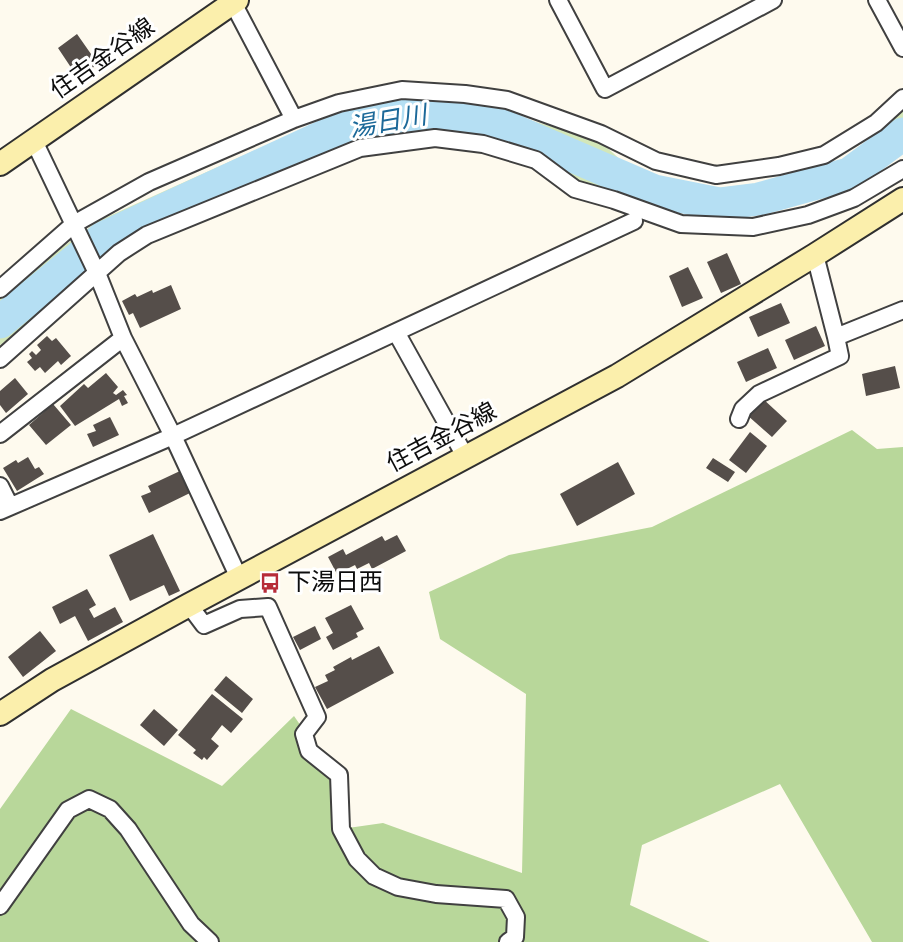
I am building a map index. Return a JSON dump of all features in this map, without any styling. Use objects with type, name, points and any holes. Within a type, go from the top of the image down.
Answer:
[{"type":"main road","name":"住吉金谷線","points":[[0,164],[235,1]]},
{"type":"main road","name":"住吉金谷線","points":[[0,714],[52,680],[617,376],[903,199]]},
{"type":"street","points":[[558,0],[605,89],[773,0]]},
{"type":"street","points":[[877,0],[903,48]]},
{"type":"street","points":[[235,1],[294,119]]},
{"type":"street","points":[[0,289],[74,224],[149,182],[294,119],[339,103],[402,90],[465,94],[507,100],[601,134],[656,161],[716,175],[779,166],[824,155],[876,123],[903,98]]},
{"type":"street","points":[[0,359],[119,253],[147,235],[360,148],[435,138],[483,144],[536,160],[575,189],[681,224],[753,227],[808,215],[854,198],[903,169]]},
{"type":"street","points":[[34,141],[97,273],[123,338],[173,436],[239,578]]},
{"type":"street","points":[[0,486],[5,509],[173,436],[634,221]]},
{"type":"street","points":[[739,419],[743,409],[759,394],[840,356],[815,255]]},
{"type":"street","points":[[836,338],[903,310]]},
{"type":"street","points":[[396,332],[465,456]]},
{"type":"street","points":[[0,434],[123,338]]},
{"type":"street","points":[[189,605],[204,625],[240,609],[268,607],[317,717],[304,734],[309,751],[339,776],[341,829],[357,859],[374,876],[398,887],[436,894],[506,899],[516,917],[515,937],[508,942]]},
{"type":"street","points":[[0,906],[68,810],[89,799],[110,809],[128,829],[191,924],[210,942]]},
{"type":"green space","points":[[403,102],[494,110],[599,140],[640,178],[710,189],[809,177],[857,153],[903,107],[903,142],[862,177],[814,197],[781,204],[708,212],[650,206],[579,185],[536,151],[445,124],[329,143],[121,235],[23,328],[0,345],[0,293],[98,221],[300,130]]},
{"type":"green space","points":[[852,430],[877,449],[903,447],[903,942],[872,942],[780,784],[642,845],[630,905],[710,942],[0,942],[0,809],[71,709],[222,786],[294,716],[330,768],[341,829],[383,823],[522,873],[526,694],[440,639],[429,592],[509,555],[652,527]]},
{"type":"building","points":[[77,34],[98,64],[78,78],[58,48]]},
{"type":"building","points":[[727,253],[741,284],[721,293],[707,262]]},
{"type":"building","points":[[688,267],[703,298],[682,307],[669,276]]},
{"type":"building","points":[[171,285],[181,309],[140,328],[133,313],[129,315],[122,301],[135,294],[137,297],[152,290],[153,293]]},
{"type":"building","points":[[781,303],[790,323],[758,337],[749,317]]},
{"type":"building","points":[[816,326],[825,346],[794,360],[785,340]]},
{"type":"building","points":[[47,336],[52,341],[56,338],[71,356],[61,365],[58,361],[45,373],[40,367],[35,371],[27,362],[32,358],[29,354],[32,351],[36,355],[41,350],[37,345]]},
{"type":"building","points":[[768,348],[777,368],[746,382],[737,362]]},
{"type":"building","points":[[895,366],[900,388],[866,396],[862,374]]},
{"type":"building","points":[[106,373],[118,387],[113,393],[116,395],[123,390],[127,395],[124,396],[128,403],[122,406],[119,399],[75,426],[60,406],[84,384],[88,388]]},
{"type":"building","points":[[15,378],[28,394],[6,413],[0,405],[0,391]]},
{"type":"building","points":[[762,398],[787,421],[772,437],[747,415]]},
{"type":"building","points":[[53,404],[71,425],[46,445],[29,425]]},
{"type":"building","points":[[110,417],[119,435],[93,447],[87,434],[96,431],[93,425]]},
{"type":"building","points":[[750,432],[767,446],[746,473],[729,460]]},
{"type":"building","points":[[28,457],[35,469],[39,467],[44,474],[17,491],[3,468],[16,460],[18,463]]},
{"type":"building","points":[[713,458],[735,472],[728,482],[706,468]]},
{"type":"building","points":[[618,462],[635,494],[577,526],[560,494]]},
{"type":"building","points":[[180,471],[190,493],[149,513],[141,496],[151,492],[148,486]]},
{"type":"building","points":[[153,534],[180,591],[169,596],[164,585],[130,601],[109,555]]},
{"type":"building","points":[[397,535],[406,551],[372,569],[369,563],[357,569],[355,565],[337,574],[328,557],[343,549],[346,555],[382,536],[385,541]]},
{"type":"building","points":[[87,589],[96,605],[89,609],[94,618],[115,607],[123,622],[88,641],[75,616],[60,624],[52,607]]},
{"type":"building","points":[[351,605],[364,629],[356,633],[358,637],[333,650],[326,637],[333,633],[325,618]]},
{"type":"building","points":[[315,626],[321,639],[300,650],[293,637]]},
{"type":"building","points":[[40,631],[56,651],[23,677],[8,657]]},
{"type":"building","points":[[379,646],[394,673],[327,709],[315,687],[328,681],[325,675],[335,670],[333,667]]},
{"type":"building","points":[[226,676],[253,699],[242,713],[214,690]]},
{"type":"building","points":[[212,694],[243,719],[231,733],[222,725],[211,739],[219,746],[207,760],[204,757],[202,760],[193,753],[196,750],[178,735]]},
{"type":"building","points":[[154,709],[178,730],[164,746],[140,725]]},
{"type":"waterway","name":"湯日川","points":[[0,322],[103,238],[346,126],[431,112],[492,121],[654,191],[719,204],[759,199],[849,174],[903,134]]},
{"type":"place","name":"下湯日西","points":[[270,583]]}]
